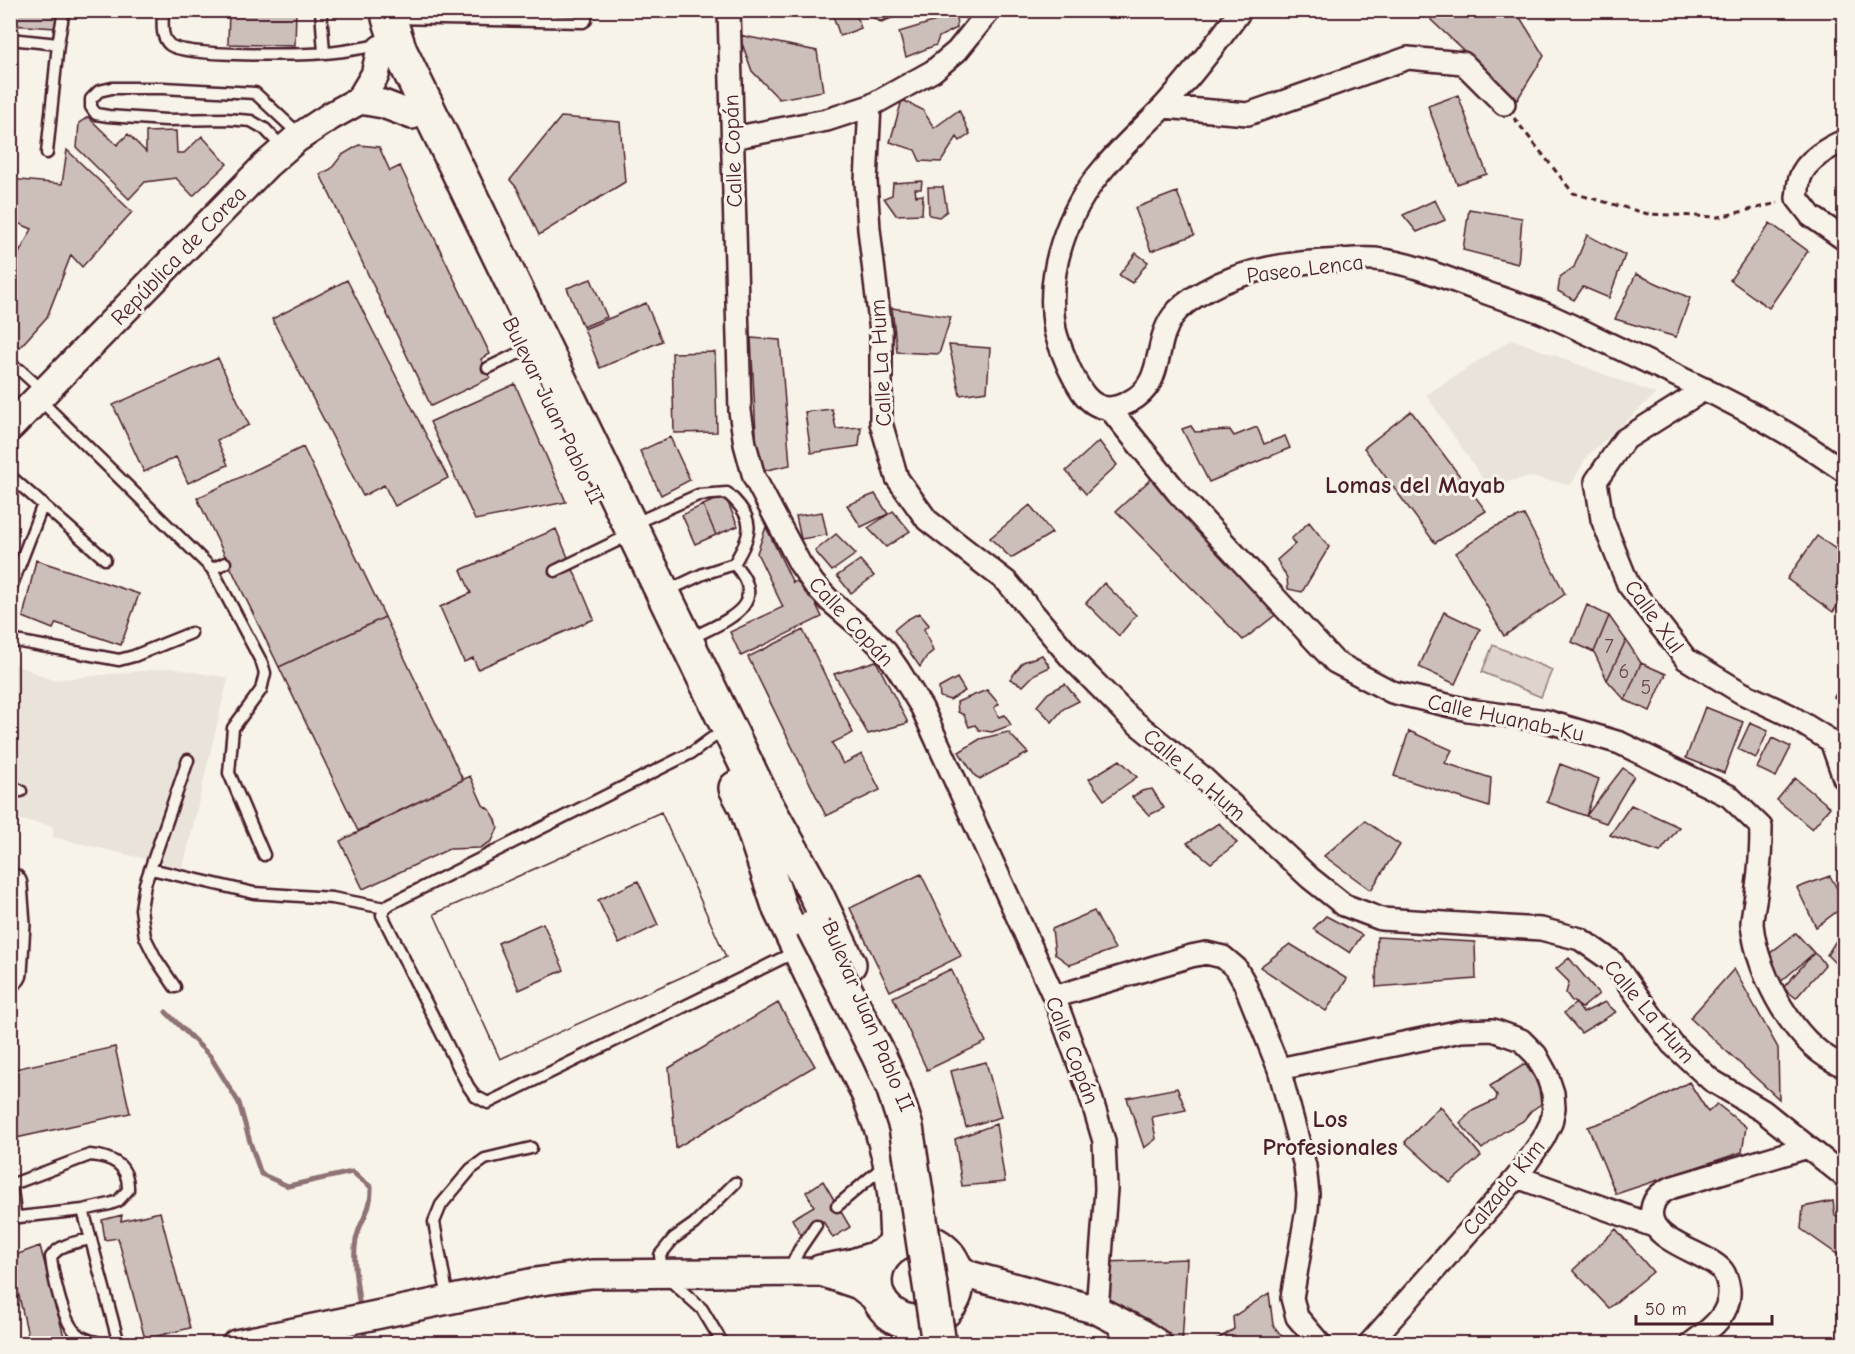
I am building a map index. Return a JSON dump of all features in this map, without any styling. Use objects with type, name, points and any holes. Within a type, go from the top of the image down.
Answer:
[{"type":"main road","name":"Bulevar Juan Pablo II","points":[[382,27],[412,115],[525,350],[624,533],[663,592],[687,640],[755,804],[882,1130],[890,1161],[895,1196],[892,1248]]},
{"type":"main road","name":"Bulevar Juan Pablo II","points":[[382,27],[400,51],[624,533],[712,738],[814,890],[899,1076],[914,1124],[949,1276],[950,1344]]},
{"type":"main road","name":"Bulevar Juan Pablo II","points":[[755,804],[780,909],[803,925],[878,1054],[906,1127],[939,1344]]},
{"type":"main road","points":[[10,885],[13,924],[10,973]]},
{"type":"main road","points":[[910,1240],[924,1240],[949,1276],[941,1313],[929,1320],[898,1322],[876,1290],[875,1277],[879,1264],[892,1248],[910,1240]]},
{"type":"street","name":"Calle Copán","points":[[729,10],[740,411],[745,444],[754,477],[800,564],[814,584],[886,652],[910,686],[944,755],[1054,997],[1093,1103],[1104,1141],[1106,1189],[1097,1311]]},
{"type":"street","points":[[732,138],[817,122],[870,106],[933,71],[957,51],[988,10]]},
{"type":"street","points":[[1109,408],[1094,404],[1082,392],[1064,357],[1056,333],[1053,290],[1060,252],[1071,217],[1085,192],[1105,166],[1163,107],[1208,56],[1241,10]]},
{"type":"street","points":[[382,27],[375,75],[360,100],[383,104],[412,115]]},
{"type":"street","points":[[1163,107],[1248,114],[1408,58],[1463,63],[1504,104]]},
{"type":"street","name":"República de Corea","points":[[10,427],[266,165],[331,116],[360,100]]},
{"type":"street","name":"Calle La Hum","points":[[870,106],[866,181],[869,230],[881,332],[881,423],[897,478],[927,520],[1007,582],[1072,658],[1130,718],[1200,775],[1310,878],[1344,904],[1381,919],[1541,929],[1580,939],[1614,962],[1672,1044],[1711,1080],[1763,1111],[1845,1176]]},
{"type":"street","points":[[1845,141],[1834,145],[1813,161],[1800,176],[1797,198],[1811,216],[1845,239]]},
{"type":"street","name":"Paseo Lenca","points":[[1109,408],[1133,400],[1146,390],[1154,376],[1164,335],[1173,316],[1190,299],[1233,278],[1257,270],[1322,261],[1372,258],[1414,266],[1543,313],[1705,389],[1790,435],[1845,471]]},
{"type":"street","name":"Calle Xul","points":[[1705,389],[1624,441],[1596,481],[1602,519],[1628,584],[1686,659],[1742,693],[1789,715],[1831,741],[1845,778]]},
{"type":"street","name":"Calle Huanab-Ku","points":[[1109,408],[1178,493],[1335,662],[1392,692],[1468,710],[1546,721],[1620,743],[1729,796],[1761,827],[1761,857],[1752,923],[1763,973],[1779,1004],[1798,1030],[1830,1060],[1845,1066]]},
{"type":"street","points":[[1054,997],[1206,953],[1223,957],[1236,968],[1244,982],[1279,1069],[1305,1166],[1307,1209],[1293,1286],[1294,1308],[1301,1324],[1320,1344]]},
{"type":"street","name":"Calzada Kim","points":[[1279,1069],[1461,1031],[1493,1030],[1521,1040],[1536,1056],[1547,1075],[1553,1093],[1554,1108],[1544,1139],[1516,1177],[1369,1344]]},
{"type":"street","points":[[1654,1226],[1651,1212],[1653,1202],[1660,1193],[1695,1179],[1808,1147]]},
{"type":"street","points":[[1516,1177],[1654,1226],[1672,1241],[1721,1269],[1728,1282],[1729,1295],[1725,1310],[1715,1326],[1691,1344]]},
{"type":"street","points":[[795,1272],[845,1265],[892,1248]]},
{"type":"street","points":[[253,1342],[438,1301],[535,1282],[592,1275],[820,1272],[859,1285],[898,1322]]},
{"type":"street","points":[[949,1276],[969,1275],[1097,1311],[1158,1344]]},
{"type":"street","points":[[949,1276],[971,1289],[1092,1322],[1126,1341]]},
{"type":"lane","points":[[47,153],[58,44],[64,10]]},
{"type":"lane","points":[[163,10],[163,35],[169,44],[178,50],[216,53],[324,53],[382,27],[427,15],[551,16],[583,22],[586,20],[586,10]]},
{"type":"lane","points":[[321,10],[324,53]]},
{"type":"lane","points":[[874,10],[881,15],[894,10]]},
{"type":"lane","points":[[10,39],[58,44]]},
{"type":"lane","points":[[112,88],[255,93],[293,143],[251,121],[166,120],[96,114],[91,107],[92,99],[99,91],[112,88]]},
{"type":"lane","points":[[488,368],[525,350]]},
{"type":"lane","points":[[11,366],[30,378],[41,395],[212,569],[262,663],[265,673],[261,690],[233,728],[229,773],[264,855]]},
{"type":"lane","points":[[10,476],[105,559]]},
{"type":"lane","points":[[555,571],[698,495],[713,492],[727,493],[738,503],[748,522],[750,536],[734,564],[703,574],[663,592]]},
{"type":"lane","points":[[10,590],[43,504]]},
{"type":"lane","points":[[212,569],[225,563]]},
{"type":"lane","points":[[687,640],[736,614],[748,600],[750,588],[743,573],[734,564]]},
{"type":"lane","points":[[10,640],[119,660],[191,633]]},
{"type":"lane","points":[[151,869],[254,893],[332,898],[384,908],[693,752],[712,738]]},
{"type":"lane","points":[[175,987],[156,959],[145,937],[141,909],[145,884],[188,760]]},
{"type":"lane","points":[[10,785],[21,791]]},
{"type":"lane","points":[[384,908],[382,915],[468,1086],[475,1096],[488,1103],[803,925]]},
{"type":"lane","points":[[438,1301],[434,1222],[441,1205],[471,1169],[485,1159],[531,1148]]},
{"type":"lane","points":[[90,1155],[108,1156],[121,1167],[127,1178],[128,1190],[118,1201],[83,1210],[19,1217],[14,1212],[12,1186],[20,1180],[90,1155]]},
{"type":"lane","points":[[837,1206],[890,1161]]},
{"type":"lane","points":[[723,1344],[702,1309],[662,1273],[660,1255],[674,1238],[694,1224],[735,1183]]},
{"type":"lane","points":[[83,1210],[119,1344]]},
{"type":"lane","points":[[795,1272],[799,1250],[816,1225]]},
{"type":"lane","points":[[91,1239],[67,1244],[55,1250],[51,1257],[66,1316],[74,1332],[80,1337],[100,1343],[105,1334],[114,1329]]},
{"type":"path","points":[[1504,104],[1573,193],[1648,214],[1719,217],[1797,198]]},
{"type":"shaded area","points":[[1512,339],[1656,394],[1587,456],[1571,485],[1532,477],[1487,485],[1426,395]]},
{"type":"shaded area","points":[[1493,645],[1552,670],[1541,697],[1482,672]]},
{"type":"shaded area","points":[[10,662],[52,680],[171,668],[228,678],[183,868],[53,837],[53,826],[11,818]]},
{"type":"building","points":[[10,10],[57,10],[56,28],[10,25]]},
{"type":"building","points":[[229,10],[296,10],[295,46],[228,44]]},
{"type":"building","points":[[839,10],[854,10],[861,28],[840,36],[832,13]]},
{"type":"building","points":[[1434,10],[1511,10],[1521,19],[1544,56],[1517,100],[1431,20]]},
{"type":"building","points":[[956,15],[957,28],[939,37],[936,45],[906,57],[899,32]]},
{"type":"building","points":[[739,35],[817,51],[823,91],[779,99],[752,71]]},
{"type":"building","points":[[1458,95],[1487,174],[1457,184],[1428,106]]},
{"type":"building","points":[[902,100],[923,110],[934,128],[959,110],[970,134],[960,141],[957,137],[941,162],[920,161],[915,150],[890,142]]},
{"type":"building","points":[[88,117],[117,145],[128,134],[146,152],[146,132],[176,131],[177,153],[184,153],[202,136],[227,164],[193,196],[176,178],[145,182],[129,199],[77,148],[79,123]]},
{"type":"building","points":[[561,117],[620,122],[625,182],[539,235],[517,188],[510,180]]},
{"type":"building","points":[[359,145],[379,147],[390,171],[400,166],[490,354],[481,359],[490,378],[431,406],[320,174],[331,169],[342,155]]},
{"type":"building","points":[[67,150],[132,212],[82,267],[71,255],[47,317],[20,347],[10,342],[10,270],[32,229],[10,220],[10,179],[62,184]]},
{"type":"building","points":[[922,181],[921,189],[915,189],[916,196],[923,195],[922,214],[896,215],[884,198],[892,195],[893,183]]},
{"type":"building","points":[[928,187],[943,187],[947,211],[939,217],[929,215]]},
{"type":"building","points":[[1177,192],[1194,235],[1151,251],[1135,208]]},
{"type":"building","points":[[1435,200],[1445,220],[1417,232],[1403,215]]},
{"type":"building","points":[[1469,209],[1522,218],[1518,264],[1463,250]]},
{"type":"building","points":[[1770,223],[1808,251],[1769,308],[1730,280]]},
{"type":"building","points":[[1587,235],[1625,255],[1609,298],[1583,287],[1574,300],[1558,291],[1560,277],[1574,267]]},
{"type":"building","points":[[1136,253],[1148,262],[1132,283],[1119,275]]},
{"type":"building","points":[[1636,274],[1690,298],[1676,337],[1615,319]]},
{"type":"building","points":[[591,279],[607,317],[583,327],[567,288]]},
{"type":"building","points":[[347,280],[448,478],[395,506],[384,485],[363,496],[272,319]]},
{"type":"building","points":[[646,303],[662,341],[600,368],[584,329]]},
{"type":"building","points":[[892,308],[951,317],[939,354],[897,352]]},
{"type":"building","points":[[751,338],[780,340],[790,465],[758,472]]},
{"type":"building","points":[[949,345],[990,348],[987,391],[960,395]]},
{"type":"building","points":[[715,352],[717,432],[674,433],[672,353]]},
{"type":"building","points":[[218,358],[249,425],[217,440],[228,465],[188,483],[176,457],[144,472],[113,405]]},
{"type":"building","points":[[515,384],[566,502],[475,520],[430,422]]},
{"type":"building","points":[[832,409],[836,429],[861,427],[859,446],[811,453],[805,412]]},
{"type":"building","points":[[1411,411],[1486,511],[1435,543],[1364,448]]},
{"type":"building","points":[[1191,426],[1195,432],[1230,430],[1234,436],[1257,427],[1264,444],[1285,436],[1290,448],[1209,482],[1182,429]]},
{"type":"building","points":[[670,437],[690,480],[661,495],[640,451]]},
{"type":"building","points":[[1099,441],[1117,465],[1086,494],[1066,471]]},
{"type":"building","points":[[303,447],[385,617],[279,667],[197,498]]},
{"type":"building","points":[[1152,478],[1278,613],[1243,640],[1116,511]]},
{"type":"building","points":[[875,494],[888,514],[861,527],[847,505]]},
{"type":"building","points":[[725,496],[738,526],[716,535],[703,505]]},
{"type":"building","points":[[703,505],[716,535],[695,544],[682,515]]},
{"type":"building","points":[[1030,505],[1052,533],[1011,558],[990,538]]},
{"type":"building","points":[[893,511],[910,531],[886,547],[868,528]]},
{"type":"building","points":[[822,512],[827,535],[801,539],[796,516]]},
{"type":"building","points":[[1524,515],[1565,594],[1504,636],[1456,553],[1494,527]]},
{"type":"building","points":[[1309,522],[1329,547],[1302,592],[1288,589],[1287,578],[1277,560],[1295,544],[1291,539]]},
{"type":"building","points":[[766,527],[793,583],[803,577],[822,617],[741,656],[730,632],[783,607],[757,553]]},
{"type":"building","points":[[556,529],[594,619],[478,669],[473,658],[464,662],[440,607],[471,593],[461,570]]},
{"type":"building","points":[[836,534],[856,554],[832,571],[815,551]]},
{"type":"building","points":[[1817,536],[1844,555],[1844,596],[1833,612],[1787,579]]},
{"type":"building","points":[[36,560],[139,594],[121,645],[56,623],[53,629],[23,617]]},
{"type":"building","points":[[860,560],[874,576],[851,593],[837,576]]},
{"type":"building","points":[[1104,583],[1136,615],[1119,636],[1086,603]]},
{"type":"building","points":[[1587,605],[1609,616],[1594,652],[1572,642]]},
{"type":"building","points":[[1444,612],[1480,629],[1455,684],[1419,667]]},
{"type":"building","points":[[919,613],[929,625],[924,629],[933,651],[920,667],[894,630]]},
{"type":"building","points":[[1609,616],[1626,640],[1607,680],[1594,652]]},
{"type":"building","points":[[385,617],[463,780],[358,831],[279,667]]},
{"type":"building","points":[[803,630],[853,733],[832,743],[843,764],[862,754],[880,790],[826,816],[748,657]]},
{"type":"building","points":[[1626,640],[1641,663],[1625,700],[1607,680]]},
{"type":"building","points":[[1042,655],[1050,667],[1035,674],[1023,686],[1010,679],[1023,662]]},
{"type":"building","points":[[876,661],[908,723],[868,734],[834,674]]},
{"type":"building","points":[[1641,663],[1666,674],[1650,711],[1625,700]]},
{"type":"building","points":[[957,678],[965,691],[950,700],[940,697],[939,688]]},
{"type":"building","points":[[1844,681],[1844,704],[1834,697]]},
{"type":"building","points":[[1065,684],[1079,701],[1063,709],[1052,722],[1037,706],[1048,693]]},
{"type":"building","points":[[987,690],[999,704],[994,708],[999,717],[1005,715],[1011,725],[992,732],[979,730],[975,725],[969,727],[964,715],[958,712],[957,702]]},
{"type":"building","points":[[1705,707],[1743,722],[1724,773],[1686,758]]},
{"type":"building","points":[[1750,723],[1768,731],[1756,758],[1738,749]]},
{"type":"building","points":[[1409,731],[1452,750],[1445,763],[1491,778],[1489,807],[1394,776]]},
{"type":"building","points":[[1008,732],[1028,753],[980,779],[975,776],[959,752],[980,739]]},
{"type":"building","points":[[1772,738],[1791,747],[1776,777],[1757,768]]},
{"type":"building","points":[[1120,760],[1137,777],[1104,800],[1089,779]]},
{"type":"building","points":[[1560,764],[1599,779],[1586,816],[1547,802]]},
{"type":"building","points":[[1623,768],[1634,776],[1606,823],[1586,816]]},
{"type":"building","points":[[470,776],[483,805],[491,811],[496,820],[498,828],[492,841],[480,848],[449,849],[363,889],[340,841]]},
{"type":"building","points":[[1795,778],[1830,807],[1812,829],[1777,800]]},
{"type":"building","points":[[1152,789],[1164,808],[1149,815],[1132,797],[1142,791]]},
{"type":"building","points":[[1631,805],[1679,827],[1660,852],[1610,835]]},
{"type":"building","points":[[661,812],[726,957],[500,1059],[434,914]],"holes":[[[638,881],[658,925],[619,944],[598,900]],[[543,923],[564,970],[519,990],[498,943]]]},
{"type":"building","points":[[661,812],[726,957],[500,1059],[434,914]]},
{"type":"building","points":[[1365,821],[1400,845],[1371,890],[1324,856]]},
{"type":"building","points":[[1219,823],[1237,843],[1211,863],[1187,843]]},
{"type":"building","points":[[921,874],[961,956],[890,991],[850,908]]},
{"type":"building","points":[[1830,876],[1844,901],[1844,906],[1816,927],[1797,888]]},
{"type":"building","points":[[1094,911],[1115,949],[1070,965],[1055,954],[1052,929]]},
{"type":"building","points":[[1326,916],[1362,935],[1350,953],[1313,929]]},
{"type":"building","points":[[1844,928],[1844,972],[1827,955]]},
{"type":"building","points":[[1796,933],[1814,953],[1778,984],[1765,957]]},
{"type":"building","points":[[1377,937],[1475,942],[1476,979],[1376,987]]},
{"type":"building","points":[[1290,944],[1347,979],[1326,1011],[1260,967]]},
{"type":"building","points":[[1814,953],[1825,965],[1796,998],[1783,988]]},
{"type":"building","points":[[1569,958],[1599,994],[1582,1008],[1566,993],[1569,982],[1556,969]]},
{"type":"building","points":[[951,969],[986,1042],[927,1070],[893,997]]},
{"type":"building","points":[[1734,969],[1778,1048],[1779,1099],[1690,1018]]},
{"type":"building","points":[[1605,1002],[1616,1012],[1581,1033],[1564,1013],[1576,1003],[1583,1013]]},
{"type":"building","points":[[778,1003],[815,1066],[676,1148],[669,1068]]},
{"type":"building","points":[[115,1047],[130,1113],[16,1138],[10,1115],[10,1070]]},
{"type":"building","points":[[986,1062],[1001,1117],[966,1127],[951,1071]]},
{"type":"building","points":[[1525,1064],[1539,1088],[1541,1104],[1523,1121],[1503,1132],[1482,1149],[1460,1123],[1472,1111],[1496,1100],[1497,1095],[1490,1086]]},
{"type":"building","points":[[1689,1082],[1708,1112],[1717,1104],[1746,1127],[1742,1152],[1616,1194],[1588,1127],[1634,1111]]},
{"type":"building","points":[[1177,1088],[1186,1110],[1152,1117],[1156,1139],[1144,1148],[1127,1098]]},
{"type":"building","points":[[1440,1106],[1481,1156],[1450,1183],[1405,1142]]},
{"type":"building","points":[[996,1124],[1005,1182],[962,1186],[955,1139]]},
{"type":"building","points":[[823,1181],[850,1227],[833,1238],[823,1221],[801,1235],[792,1219],[814,1206],[806,1192]]},
{"type":"building","points":[[1833,1201],[1835,1216],[1844,1220],[1844,1259],[1801,1229],[1803,1207]]},
{"type":"building","points":[[160,1212],[190,1328],[145,1339],[118,1238],[105,1240],[102,1220],[122,1215],[121,1221]]},
{"type":"building","points":[[1616,1229],[1653,1272],[1609,1308],[1573,1270]]},
{"type":"building","points":[[40,1246],[66,1344],[30,1344],[10,1257]]},
{"type":"building","points":[[1187,1259],[1182,1344],[1151,1326],[1117,1313],[1104,1291],[1105,1262]]},
{"type":"building","points":[[1269,1293],[1273,1325],[1288,1344],[1210,1344],[1234,1329],[1233,1317]]},
{"type":"waterway","points":[[166,1012],[210,1056],[239,1103],[261,1174],[288,1186],[352,1172],[371,1187],[370,1203],[358,1233],[355,1248],[360,1310]]},
{"type":"waterway","points":[[362,1325],[367,1344]]},
{"type":"district","name":"Lomas del Mayab","points":[[1415,485]]},
{"type":"district","name":"Los Profesionales","points":[[1330,1133]]}]
